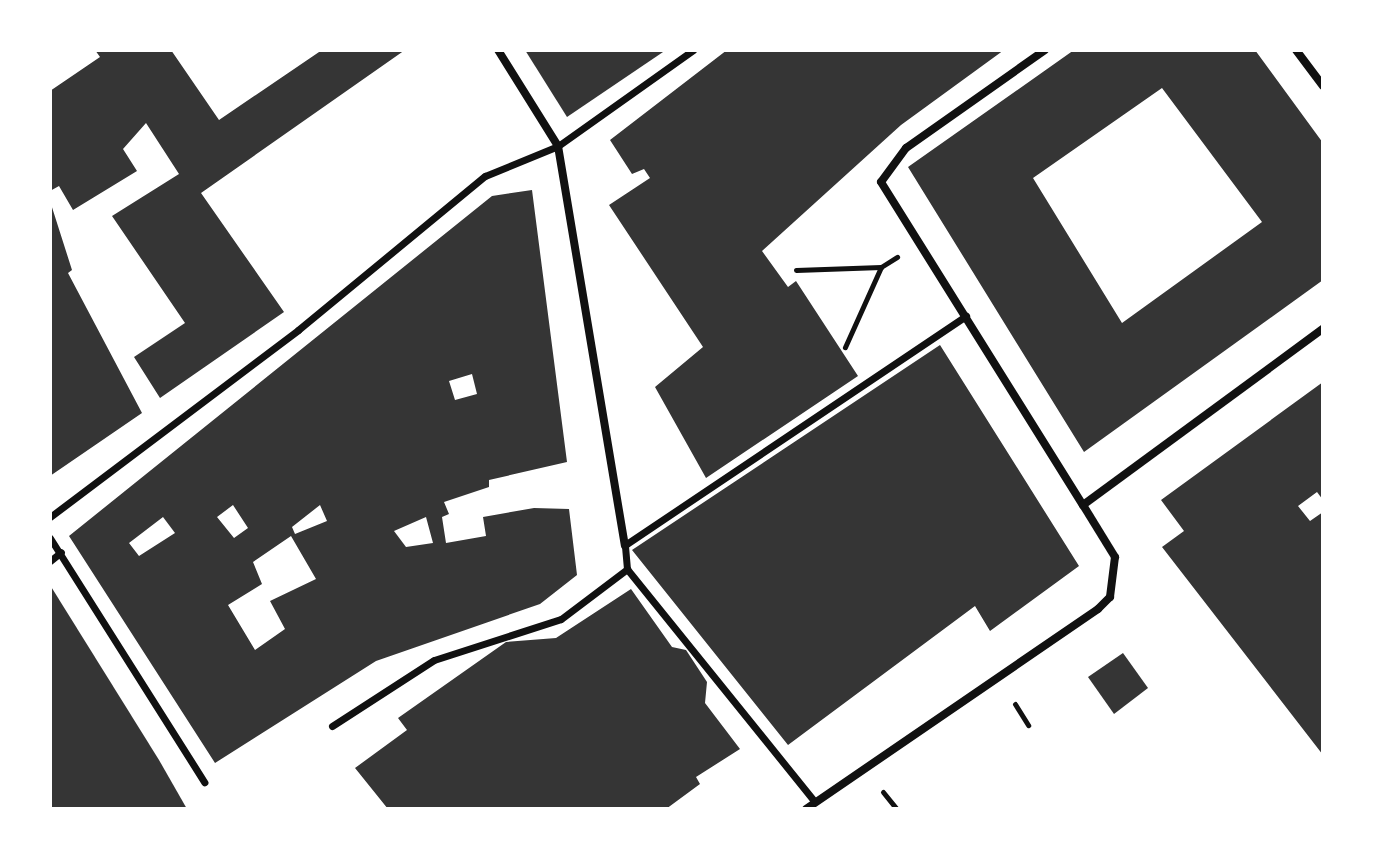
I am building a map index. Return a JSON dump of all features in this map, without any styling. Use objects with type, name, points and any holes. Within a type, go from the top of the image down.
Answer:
[{"type":"street","points":[[498,50],[558,146],[627,569],[815,802]]},
{"type":"street","points":[[50,517],[298,330],[485,176],[558,146],[693,50]]},
{"type":"street","points":[[806,809],[1098,609],[1110,597],[1115,557],[881,182],[906,148],[1045,50]]},
{"type":"street","points":[[1296,50],[1323,86]]},
{"type":"street","points":[[625,545],[966,316]]},
{"type":"street","points":[[1083,505],[1323,329]]},
{"type":"street","points":[[50,538],[204,782]]},
{"type":"street","points":[[50,561],[61,552]]},
{"type":"street","points":[[332,726],[434,660],[561,619],[627,569]]},
{"type":"path","points":[[796,270],[881,267],[845,347]]},
{"type":"path","points":[[1015,704],[1028,725]]},
{"type":"path","points":[[883,792],[896,808]]},
{"type":"building","points":[[95,50],[171,50],[219,120],[322,50],[405,50],[201,193],[284,312],[160,398],[134,357],[185,323],[112,216],[179,174],[146,123],[123,149],[137,171],[73,210],[59,186],[50,191],[50,91],[100,57]]},
{"type":"building","points":[[525,50],[666,50],[567,117]]},
{"type":"building","points":[[727,50],[1004,50],[901,125],[762,251],[788,287],[796,281],[858,376],[706,478],[655,387],[703,347],[609,205],[650,178],[644,169],[632,174],[610,140]]},
{"type":"building","points":[[1074,50],[1255,50],[1323,143],[1323,280],[1084,452],[908,167]],"holes":[[[1162,88],[1262,222],[1122,323],[1033,178]]]},
{"type":"building","points":[[532,190],[567,462],[489,480],[489,487],[444,502],[449,514],[442,517],[446,543],[486,536],[483,517],[534,508],[569,509],[577,575],[540,604],[376,661],[215,763],[69,536],[492,196]],"holes":[[[472,374],[477,394],[455,400],[449,381]],[[233,505],[248,528],[234,538],[217,517]],[[320,505],[327,521],[295,534],[292,527]],[[163,517],[175,533],[139,556],[129,543]],[[426,517],[433,543],[406,547],[394,531]],[[291,536],[316,579],[270,601],[285,629],[255,650],[228,605],[262,584],[253,562]]]},
{"type":"building","points":[[50,201],[72,270],[68,273],[142,413],[50,476]]},
{"type":"building","points":[[940,345],[1079,566],[990,631],[975,606],[788,745],[632,550]]},
{"type":"building","points":[[1323,382],[1323,500],[1317,492],[1298,506],[1310,521],[1323,512],[1323,755],[1162,547],[1184,531],[1161,500]]},
{"type":"building","points":[[50,585],[159,760],[187,809],[50,809]]},
{"type":"building","points":[[631,589],[672,647],[686,650],[707,682],[705,703],[740,749],[696,777],[700,784],[666,809],[388,809],[355,768],[407,730],[398,718],[506,642],[556,638]]},
{"type":"building","points":[[1123,653],[1148,688],[1114,714],[1088,677]]}]
